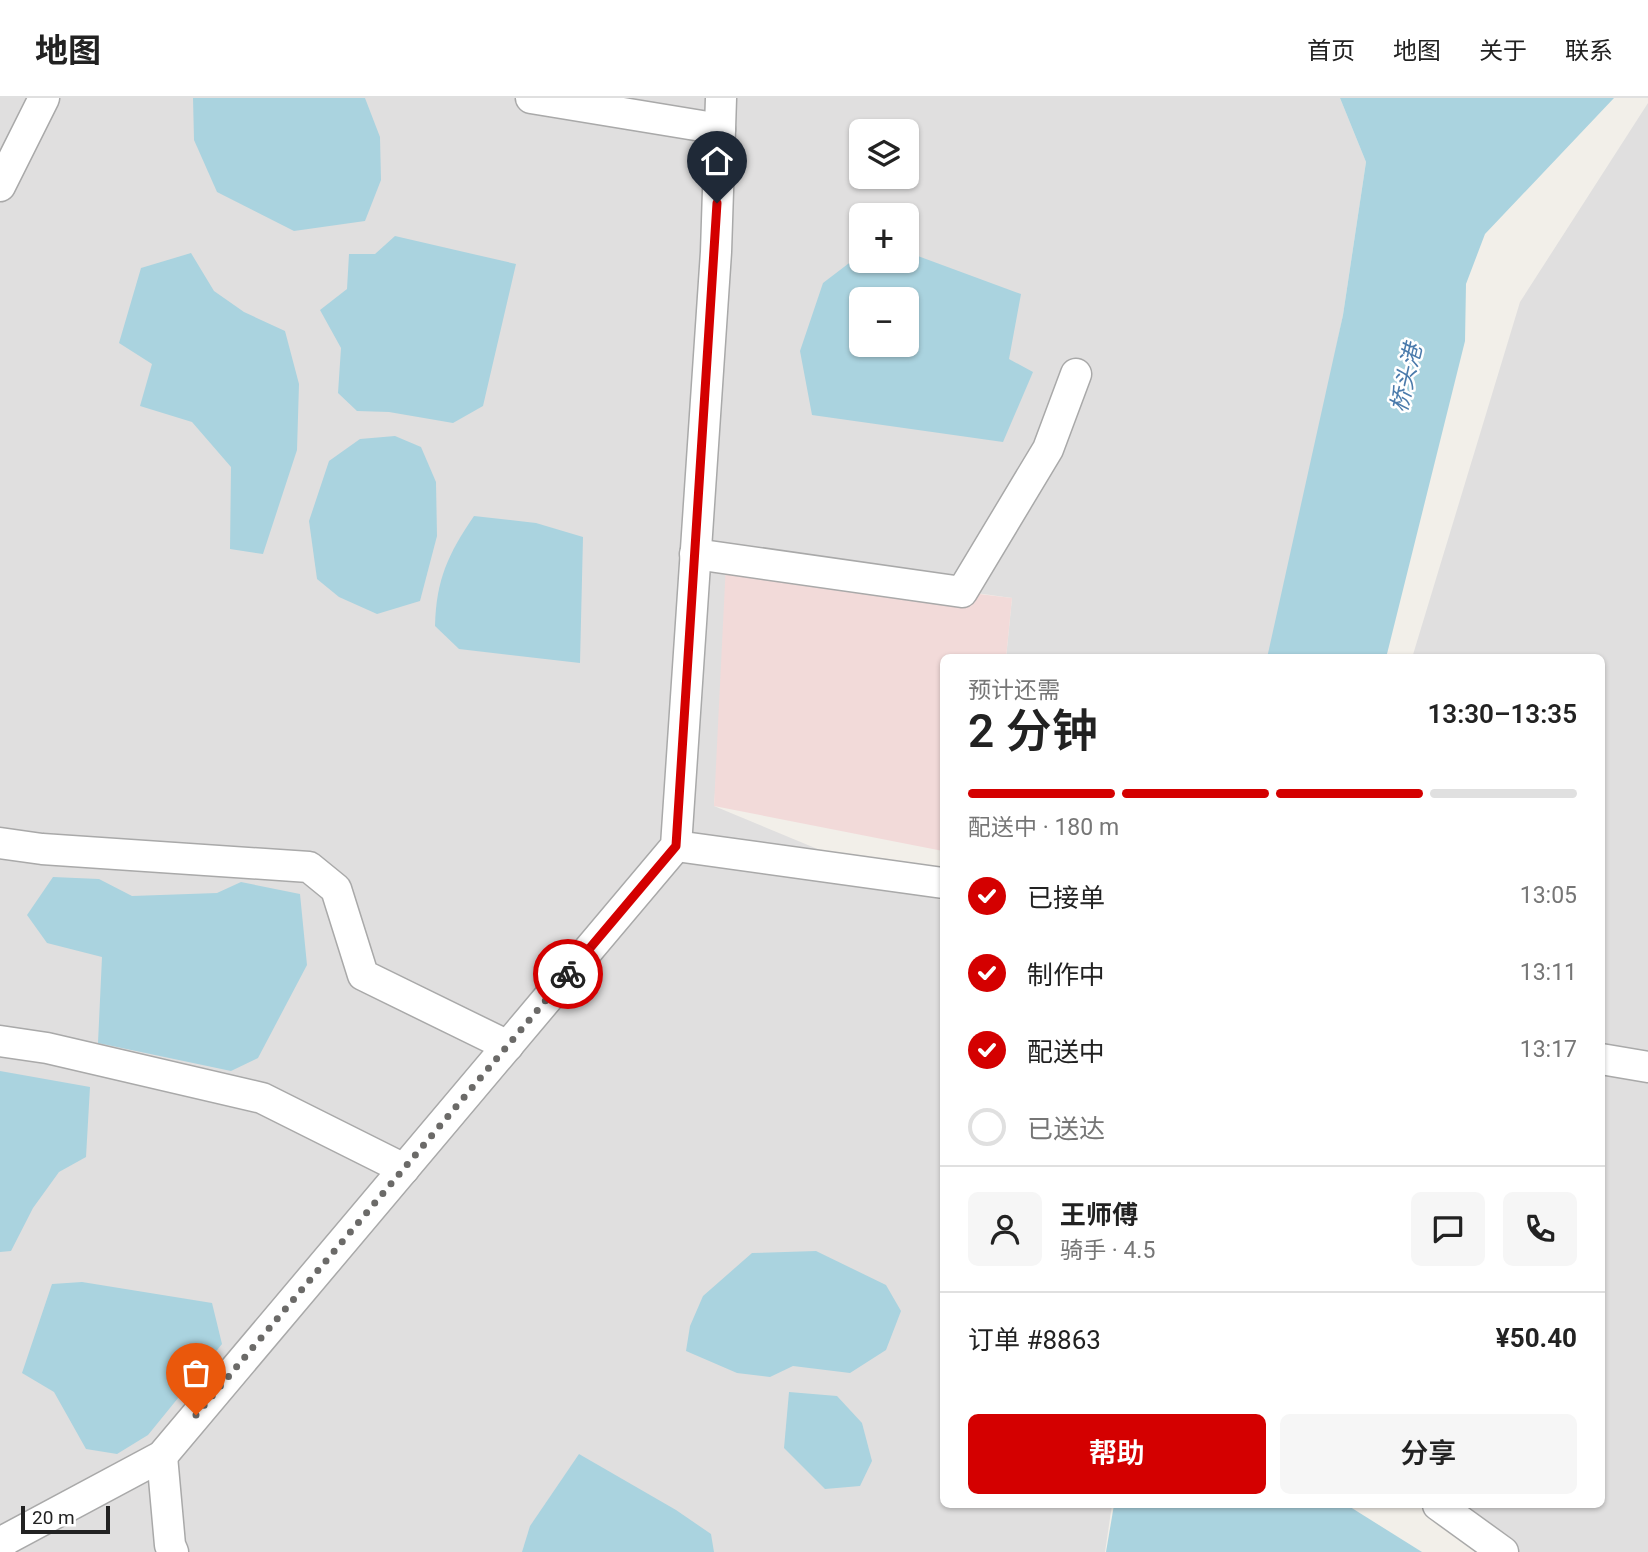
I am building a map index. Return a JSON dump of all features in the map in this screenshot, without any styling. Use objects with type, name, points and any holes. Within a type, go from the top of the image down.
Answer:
[{"type":"street","points":[[0,186],[44,98]]},
{"type":"street","points":[[531,98],[720,129]]},
{"type":"street","points":[[0,1548],[5,1540],[162,1456],[676,846],[716,252],[720,98]]},
{"type":"street","points":[[695,554],[962,592],[1048,449],[1076,374]]},
{"type":"street","points":[[0,843],[42,849],[309,867],[336,889],[363,975],[508,1045]]},
{"type":"street","points":[[676,846],[940,883]]},
{"type":"street","points":[[0,1041],[47,1048],[262,1098],[404,1169]]},
{"type":"street","points":[[1605,1060],[1648,1067]]},
{"type":"street","points":[[162,1456],[170,1545],[173,1552]]},
{"type":"street","points":[[1442,1508],[1503,1552]]},
{"type":"shaded area","points":[[0,98],[1340,98],[1366,162],[1343,315],[1273,654],[1006,654],[1012,598],[732,559],[714,806],[940,900],[940,1508],[1112,1508],[1105,1552],[0,1552]]},
{"type":"shaded area","points":[[1648,103],[1648,1552],[1513,1552],[1448,1508],[1605,1508],[1605,654],[1413,654],[1520,302]]},
{"type":"shaded area","points":[[726,563],[1012,598],[1006,654],[940,654],[940,850],[714,806]]},
{"type":"water","points":[[193,98],[365,98],[380,137],[381,180],[365,221],[294,231],[217,192],[194,140]]},
{"type":"water","name":"桥头港","points":[[1340,98],[1614,98],[1485,234],[1466,284],[1465,341],[1387,654],[1268,654],[1343,315],[1366,162]]},
{"type":"water","points":[[395,236],[516,264],[483,406],[453,423],[389,412],[357,411],[338,393],[341,348],[320,310],[347,289],[349,254],[375,254]]},
{"type":"water","points":[[191,253],[214,291],[244,312],[285,331],[299,384],[297,450],[263,554],[230,549],[231,467],[192,422],[140,406],[152,364],[119,343],[141,268]]},
{"type":"water","points":[[919,256],[1021,294],[1009,359],[1033,372],[1003,442],[812,415],[800,351],[823,283],[849,263],[849,273],[919,273]]},
{"type":"water","points":[[395,436],[421,447],[436,482],[437,536],[420,601],[377,614],[339,597],[317,579],[309,521],[329,461],[360,439]]},
{"type":"water","points":[[474,516],[536,523],[583,537],[580,663],[459,649],[435,626],[438,595],[445,568]]},
{"type":"water","points":[[53,877],[99,879],[132,896],[217,893],[241,882],[300,894],[307,965],[258,1058],[231,1071],[98,1043],[102,957],[47,943],[27,915]]},
{"type":"water","points":[[0,1071],[90,1087],[86,1157],[59,1172],[33,1208],[11,1251],[0,1252]]},
{"type":"water","points":[[816,1251],[886,1285],[901,1311],[886,1350],[850,1373],[793,1366],[770,1377],[737,1373],[686,1351],[690,1326],[703,1296],[752,1253]]},
{"type":"water","points":[[82,1282],[212,1303],[222,1344],[148,1435],[117,1454],[86,1449],[54,1392],[22,1373],[52,1284]]},
{"type":"water","points":[[789,1392],[837,1396],[862,1423],[872,1461],[860,1486],[825,1489],[784,1448]]},
{"type":"water","points":[[579,1454],[676,1510],[711,1534],[714,1552],[522,1552],[530,1526]]},
{"type":"water","points":[[1113,1508],[1352,1508],[1422,1552],[1106,1552]]},
{"type":"way so far","points":[[196,1415],[568,974]]},
{"type":"route","points":[[568,974],[676,846],[716,252],[717,203]]}]
